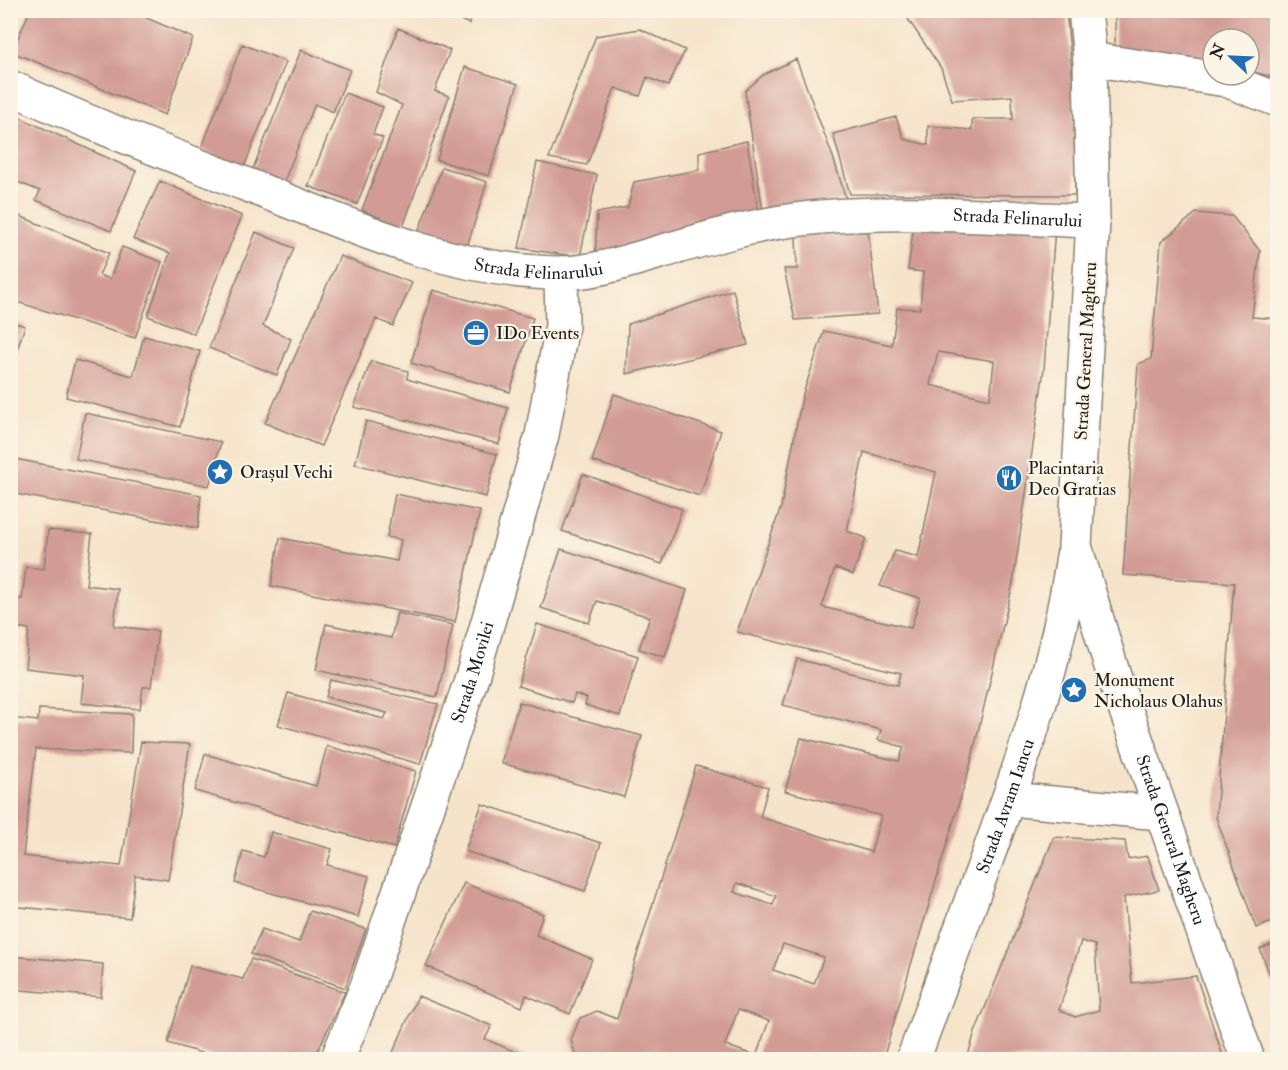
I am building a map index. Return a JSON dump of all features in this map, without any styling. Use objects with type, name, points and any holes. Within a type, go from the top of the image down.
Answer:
[{"type":"street","name":"Strada General Magheru","points":[[1085,10],[1089,59],[1093,221],[1074,546],[1160,813],[1248,1059]]},
{"type":"street","points":[[1089,59],[1226,80],[1278,100]]},
{"type":"street","name":"Strada Felinarului","points":[[10,87],[193,164],[408,245],[458,260],[510,270],[561,273],[624,262],[730,232],[795,220],[854,215],[1093,221]]},
{"type":"street","name":"Strada Movilei","points":[[337,1059],[367,986],[472,677],[542,435],[562,326],[561,273]]},
{"type":"street","name":"Strada Avram Iancu","points":[[914,1059],[1009,799],[1048,676],[1067,597],[1074,546]]},
{"type":"street","points":[[1009,799],[1160,813]]},
{"type":"building","points":[[30,10],[128,10],[193,38],[165,115],[12,52]]},
{"type":"building","points":[[440,10],[476,10],[469,24]]},
{"type":"building","points":[[925,10],[1066,10],[1074,93],[1075,195],[850,194],[833,134],[896,117],[904,139],[928,145],[928,126],[972,130],[972,119],[1013,119],[1012,96],[952,100],[941,68],[908,19]]},
{"type":"building","points":[[1115,10],[1278,10],[1278,78],[1261,74],[1261,27],[1201,27],[1201,62],[1115,51]]},
{"type":"building","points":[[398,28],[450,50],[435,91],[449,96],[403,227],[362,210],[402,105],[376,92]]},
{"type":"building","points":[[640,29],[685,50],[668,86],[647,77],[640,96],[615,88],[587,165],[549,158],[596,36]]},
{"type":"building","points":[[242,44],[286,62],[244,167],[201,150]]},
{"type":"building","points":[[301,50],[350,70],[333,112],[315,104],[283,184],[252,171]]},
{"type":"building","points":[[796,59],[833,157],[846,199],[763,212],[745,91],[763,75]]},
{"type":"building","points":[[465,67],[518,84],[489,176],[437,160]]},
{"type":"building","points":[[345,93],[383,107],[373,134],[383,138],[357,204],[308,186]]},
{"type":"building","points":[[10,113],[136,171],[111,231],[36,200],[40,191],[10,179]]},
{"type":"building","points":[[747,141],[759,216],[595,260],[597,213],[628,207],[634,182],[699,170],[699,152]]},
{"type":"building","points":[[537,162],[597,175],[580,257],[519,248]]},
{"type":"building","points":[[442,167],[487,182],[467,247],[418,233]]},
{"type":"building","points":[[160,181],[242,216],[194,334],[148,316],[170,253],[133,239]]},
{"type":"building","points":[[10,212],[109,253],[99,275],[110,279],[122,247],[162,262],[135,338],[10,300]]},
{"type":"building","points":[[1196,213],[1232,216],[1260,251],[1252,317],[1278,319],[1278,920],[1256,928],[1216,817],[1234,583],[1123,575],[1138,364],[1151,359],[1161,242]]},
{"type":"building","points":[[914,222],[1055,228],[1044,369],[1013,583],[970,766],[883,1059],[577,1059],[571,1040],[580,1018],[597,1011],[617,1019],[696,766],[768,787],[760,817],[871,852],[881,816],[785,791],[801,738],[899,761],[904,747],[878,740],[881,730],[783,705],[797,659],[898,685],[901,673],[737,632],[781,507],[802,397],[824,331],[892,345],[897,308],[920,309],[923,272],[908,270]],"holes":[[[938,352],[994,361],[990,399],[930,385]],[[864,452],[936,472],[918,557],[895,551],[880,586],[920,598],[911,628],[822,607],[835,568],[853,575],[866,538],[847,531]],[[737,883],[776,896],[773,905],[734,892]],[[783,944],[824,957],[814,984],[773,970]],[[738,1010],[769,1021],[756,1056],[725,1045]]]},
{"type":"building","points":[[868,230],[878,314],[795,320],[784,269],[797,269],[796,235]]},
{"type":"building","points":[[256,232],[294,248],[263,326],[291,339],[277,375],[209,348]]},
{"type":"building","points":[[340,256],[412,283],[393,326],[376,319],[321,446],[265,423]]},
{"type":"building","points":[[433,290],[533,318],[510,392],[411,363]]},
{"type":"building","points":[[733,290],[748,345],[626,374],[628,324]]},
{"type":"building","points":[[10,321],[25,326],[11,367],[10,367]]},
{"type":"building","points":[[144,336],[200,351],[180,427],[66,397],[75,360],[133,376]]},
{"type":"building","points":[[371,361],[408,371],[407,379],[508,408],[499,444],[354,407]]},
{"type":"building","points":[[614,394],[721,431],[700,496],[592,461]]},
{"type":"building","points":[[85,413],[221,442],[209,486],[76,459]]},
{"type":"building","points":[[366,421],[497,454],[486,497],[355,464]]},
{"type":"building","points":[[10,458],[201,495],[198,528],[10,493]]},
{"type":"building","points":[[583,474],[682,509],[662,564],[562,531]]},
{"type":"building","points":[[395,494],[480,511],[455,622],[271,586],[280,538],[397,561],[401,540],[387,537]]},
{"type":"building","points":[[48,530],[92,534],[86,585],[118,589],[114,626],[158,631],[151,687],[143,687],[140,709],[81,703],[84,675],[25,668],[29,629],[10,627],[10,598],[22,599],[26,567],[44,569]]},
{"type":"building","points":[[10,548],[15,549],[12,570],[10,570]]},
{"type":"building","points":[[561,549],[687,590],[665,657],[639,649],[650,617],[597,601],[589,623],[541,608]]},
{"type":"building","points":[[397,613],[453,625],[437,697],[316,670],[326,624],[391,638]]},
{"type":"building","points":[[537,624],[638,656],[620,716],[585,705],[587,698],[575,694],[572,703],[518,686]]},
{"type":"building","points":[[331,680],[438,704],[420,764],[278,725],[288,693],[384,719],[387,713],[326,697]]},
{"type":"building","points":[[519,702],[642,736],[624,797],[501,763]]},
{"type":"building","points":[[39,709],[132,714],[131,753],[36,749],[23,856],[121,866],[141,742],[190,744],[168,880],[135,875],[130,918],[10,906],[10,718],[38,721]]},
{"type":"building","points":[[327,746],[416,771],[394,848],[195,791],[205,754],[316,786]]},
{"type":"building","points":[[482,804],[601,843],[585,891],[465,851]]},
{"type":"building","points":[[271,832],[332,849],[327,865],[369,876],[358,917],[235,883],[243,851],[264,857]]},
{"type":"building","points":[[1054,837],[1125,841],[1128,859],[1148,856],[1159,890],[1124,897],[1132,983],[1196,976],[1224,1059],[967,1059],[974,1035]],"holes":[[[1081,941],[1095,945],[1099,1010],[1075,1017],[1059,1010]]]},
{"type":"building","points":[[464,883],[543,914],[536,935],[592,959],[570,1014],[526,995],[522,1007],[426,966]]},
{"type":"building","points":[[310,911],[366,929],[345,988],[251,954],[262,929],[299,942]]},
{"type":"building","points":[[1278,942],[1278,991],[1276,992],[1260,949]]},
{"type":"building","points":[[10,956],[103,964],[101,997],[10,989]]},
{"type":"building","points":[[251,959],[345,992],[314,1059],[221,1059],[168,1043],[190,966],[243,979]]},
{"type":"building","points":[[418,996],[492,1026],[485,1039],[532,1059],[390,1059]]},
{"type":"place","name":"IDo Events","points":[[476,333]]},
{"type":"place","name":"Orașul Vechi","points":[[220,472]]},
{"type":"place","name":"Placintaria Deo Gratias","points":[[1009,478]]},
{"type":"place","name":"Monument Nicholaus Olahus","points":[[1074,690]]}]
